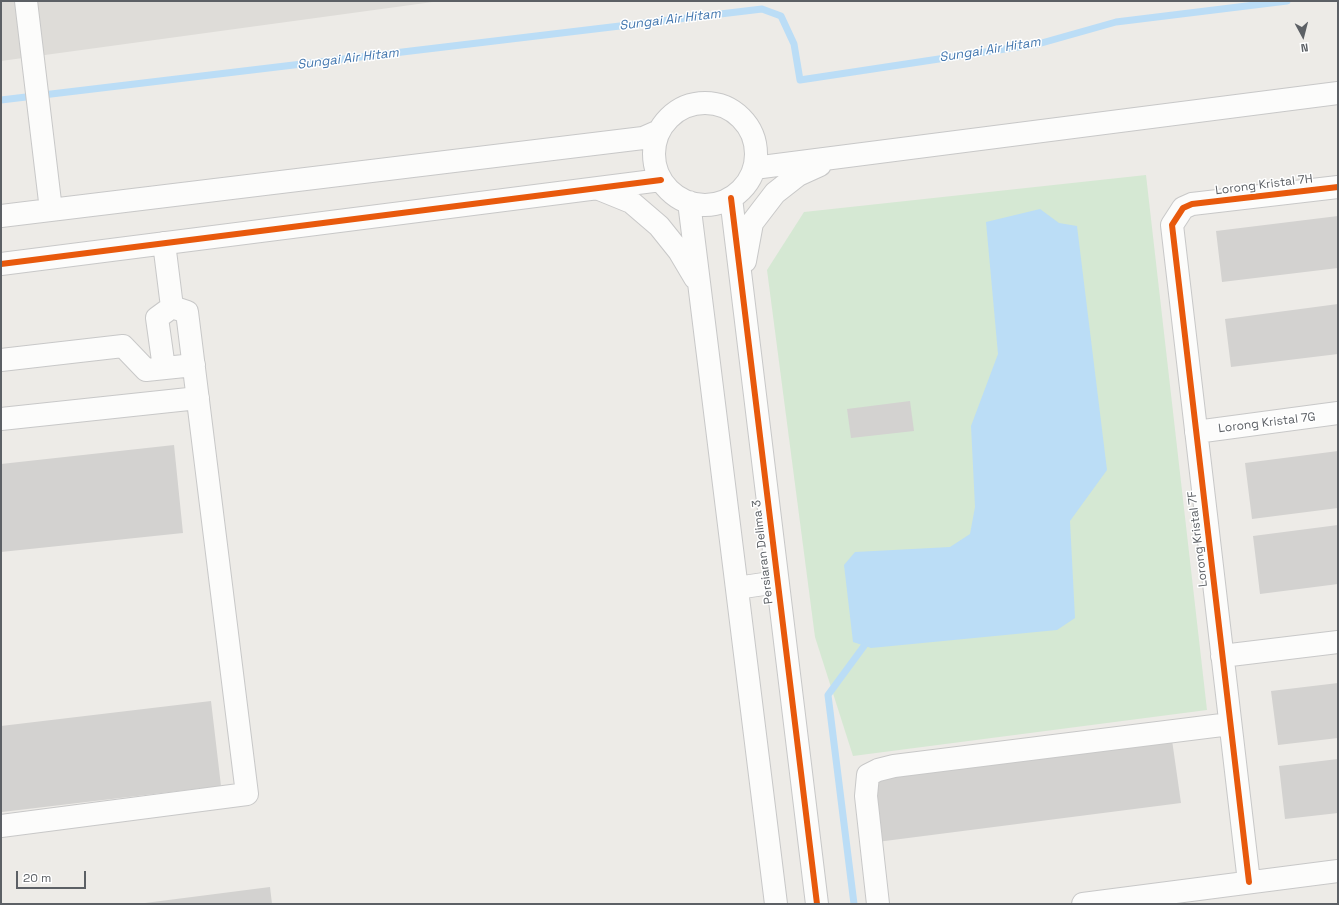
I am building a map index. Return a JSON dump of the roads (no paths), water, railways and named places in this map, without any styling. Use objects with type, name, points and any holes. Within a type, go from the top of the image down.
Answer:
[{"type":"street","points":[[26,1],[51,210]]},
{"type":"street","points":[[754,168],[1338,94]]},
{"type":"street","points":[[699,103],[716,104],[732,110],[745,122],[754,137],[756,154],[754,168],[746,186],[731,198],[717,204],[700,205],[689,202],[670,192],[661,180],[654,163],[654,147],[659,131],[669,117],[683,108],[699,103]]},
{"type":"street","points":[[1,216],[643,138],[659,131]]},
{"type":"street","points":[[741,281],[752,224],[776,193],[798,175],[843,156]]},
{"type":"street","points":[[1,264],[661,180]]},
{"type":"street","name":"Lorong Kristal 7H","points":[[1192,204],[1338,187]]},
{"type":"street","points":[[596,188],[631,202],[659,226],[679,251],[700,286]]},
{"type":"street","name":"Persiaran Delima 3","points":[[731,198],[817,904]]},
{"type":"street","points":[[689,202],[776,904]]},
{"type":"street","name":"Lorong Kristal 7F","points":[[1192,204],[1183,208],[1172,225],[1249,882]]},
{"type":"street","points":[[164,243],[172,307]]},
{"type":"street","points":[[1,826],[247,794],[188,312],[172,307]]},
{"type":"street","points":[[164,368],[157,318],[172,307]]},
{"type":"street","points":[[1,360],[123,346],[146,370],[194,364]]},
{"type":"street","points":[[1,419],[198,398]]},
{"type":"street","name":"Lorong Kristal 7G","points":[[1196,432],[1338,413]]},
{"type":"street","points":[[737,588],[777,582]]},
{"type":"street","points":[[1222,656],[1338,642]]},
{"type":"street","points":[[878,904],[866,796],[868,775],[878,770],[1230,724]]},
{"type":"street","points":[[1084,904],[1338,871]]},
{"type":"water","points":[[1040,209],[1059,223],[1077,226],[1107,470],[1070,521],[1075,618],[1057,630],[871,648],[853,642],[844,565],[855,552],[950,547],[970,534],[975,507],[971,426],[998,354],[986,222]]},
{"type":"waterway","name":"Sungai Air Hitam","points":[[1,100],[762,9],[781,16],[794,44],[800,80],[1038,44],[1116,22],[1287,1]]},
{"type":"waterway","points":[[854,904],[828,695],[864,646]]}]
